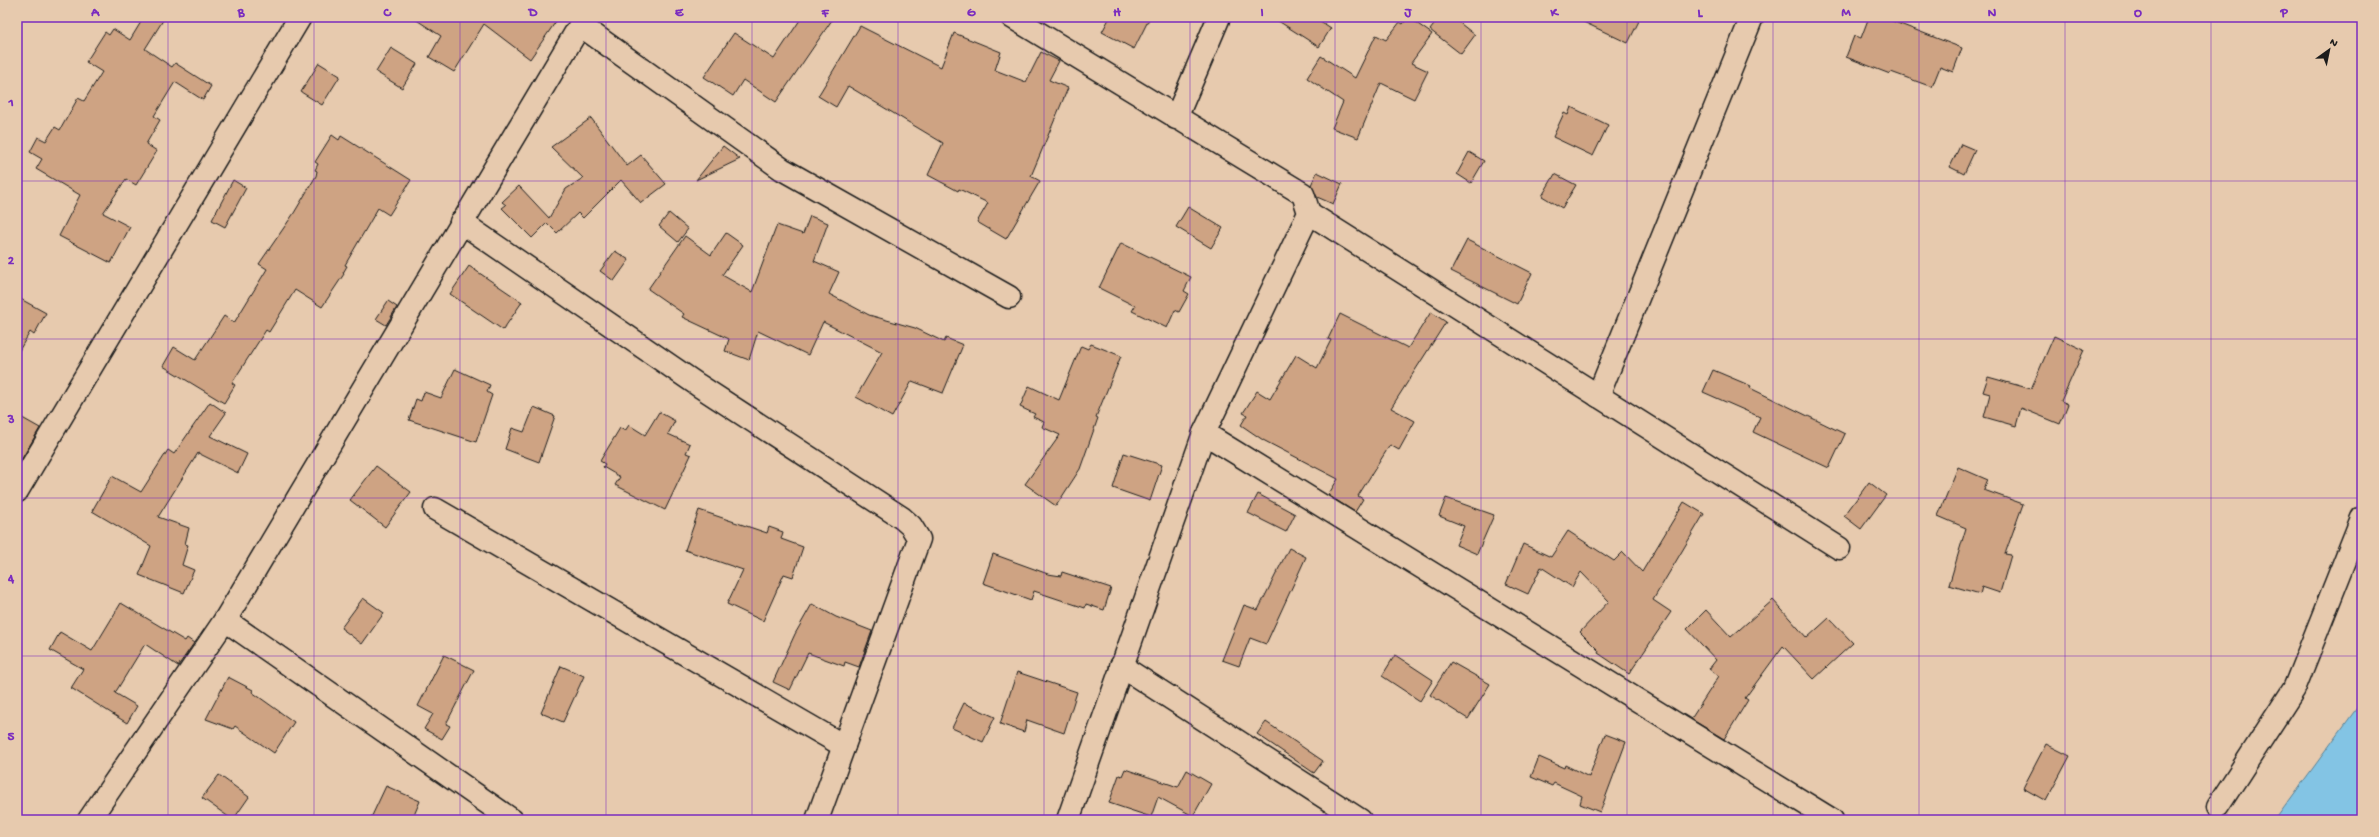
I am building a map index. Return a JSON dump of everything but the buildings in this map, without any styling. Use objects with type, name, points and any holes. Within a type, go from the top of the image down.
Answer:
[{"type":"street","points":[[17,491],[300,17]]},
{"type":"street","points":[[1012,17],[1303,194],[1309,213],[1839,548]]},
{"type":"street","points":[[1176,118],[1219,17]]},
{"type":"street","points":[[1598,396],[1752,17]]},
{"type":"street","points":[[89,820],[225,620],[461,222],[583,21],[782,169],[1009,297]]},
{"type":"street","points":[[1068,820],[1204,433],[1309,213]]},
{"type":"street","points":[[461,222],[698,385],[911,526],[919,539],[817,820]]},
{"type":"street","points":[[1204,433],[1832,820]]},
{"type":"street","points":[[434,509],[844,746]]},
{"type":"street","points":[[2218,806],[2294,689],[2362,518]]},
{"type":"street","points":[[225,620],[512,820]]},
{"type":"street","points":[[1121,666],[1360,820]]},
{"type":"water","points":[[2362,701],[2362,820],[2275,820]]}]
